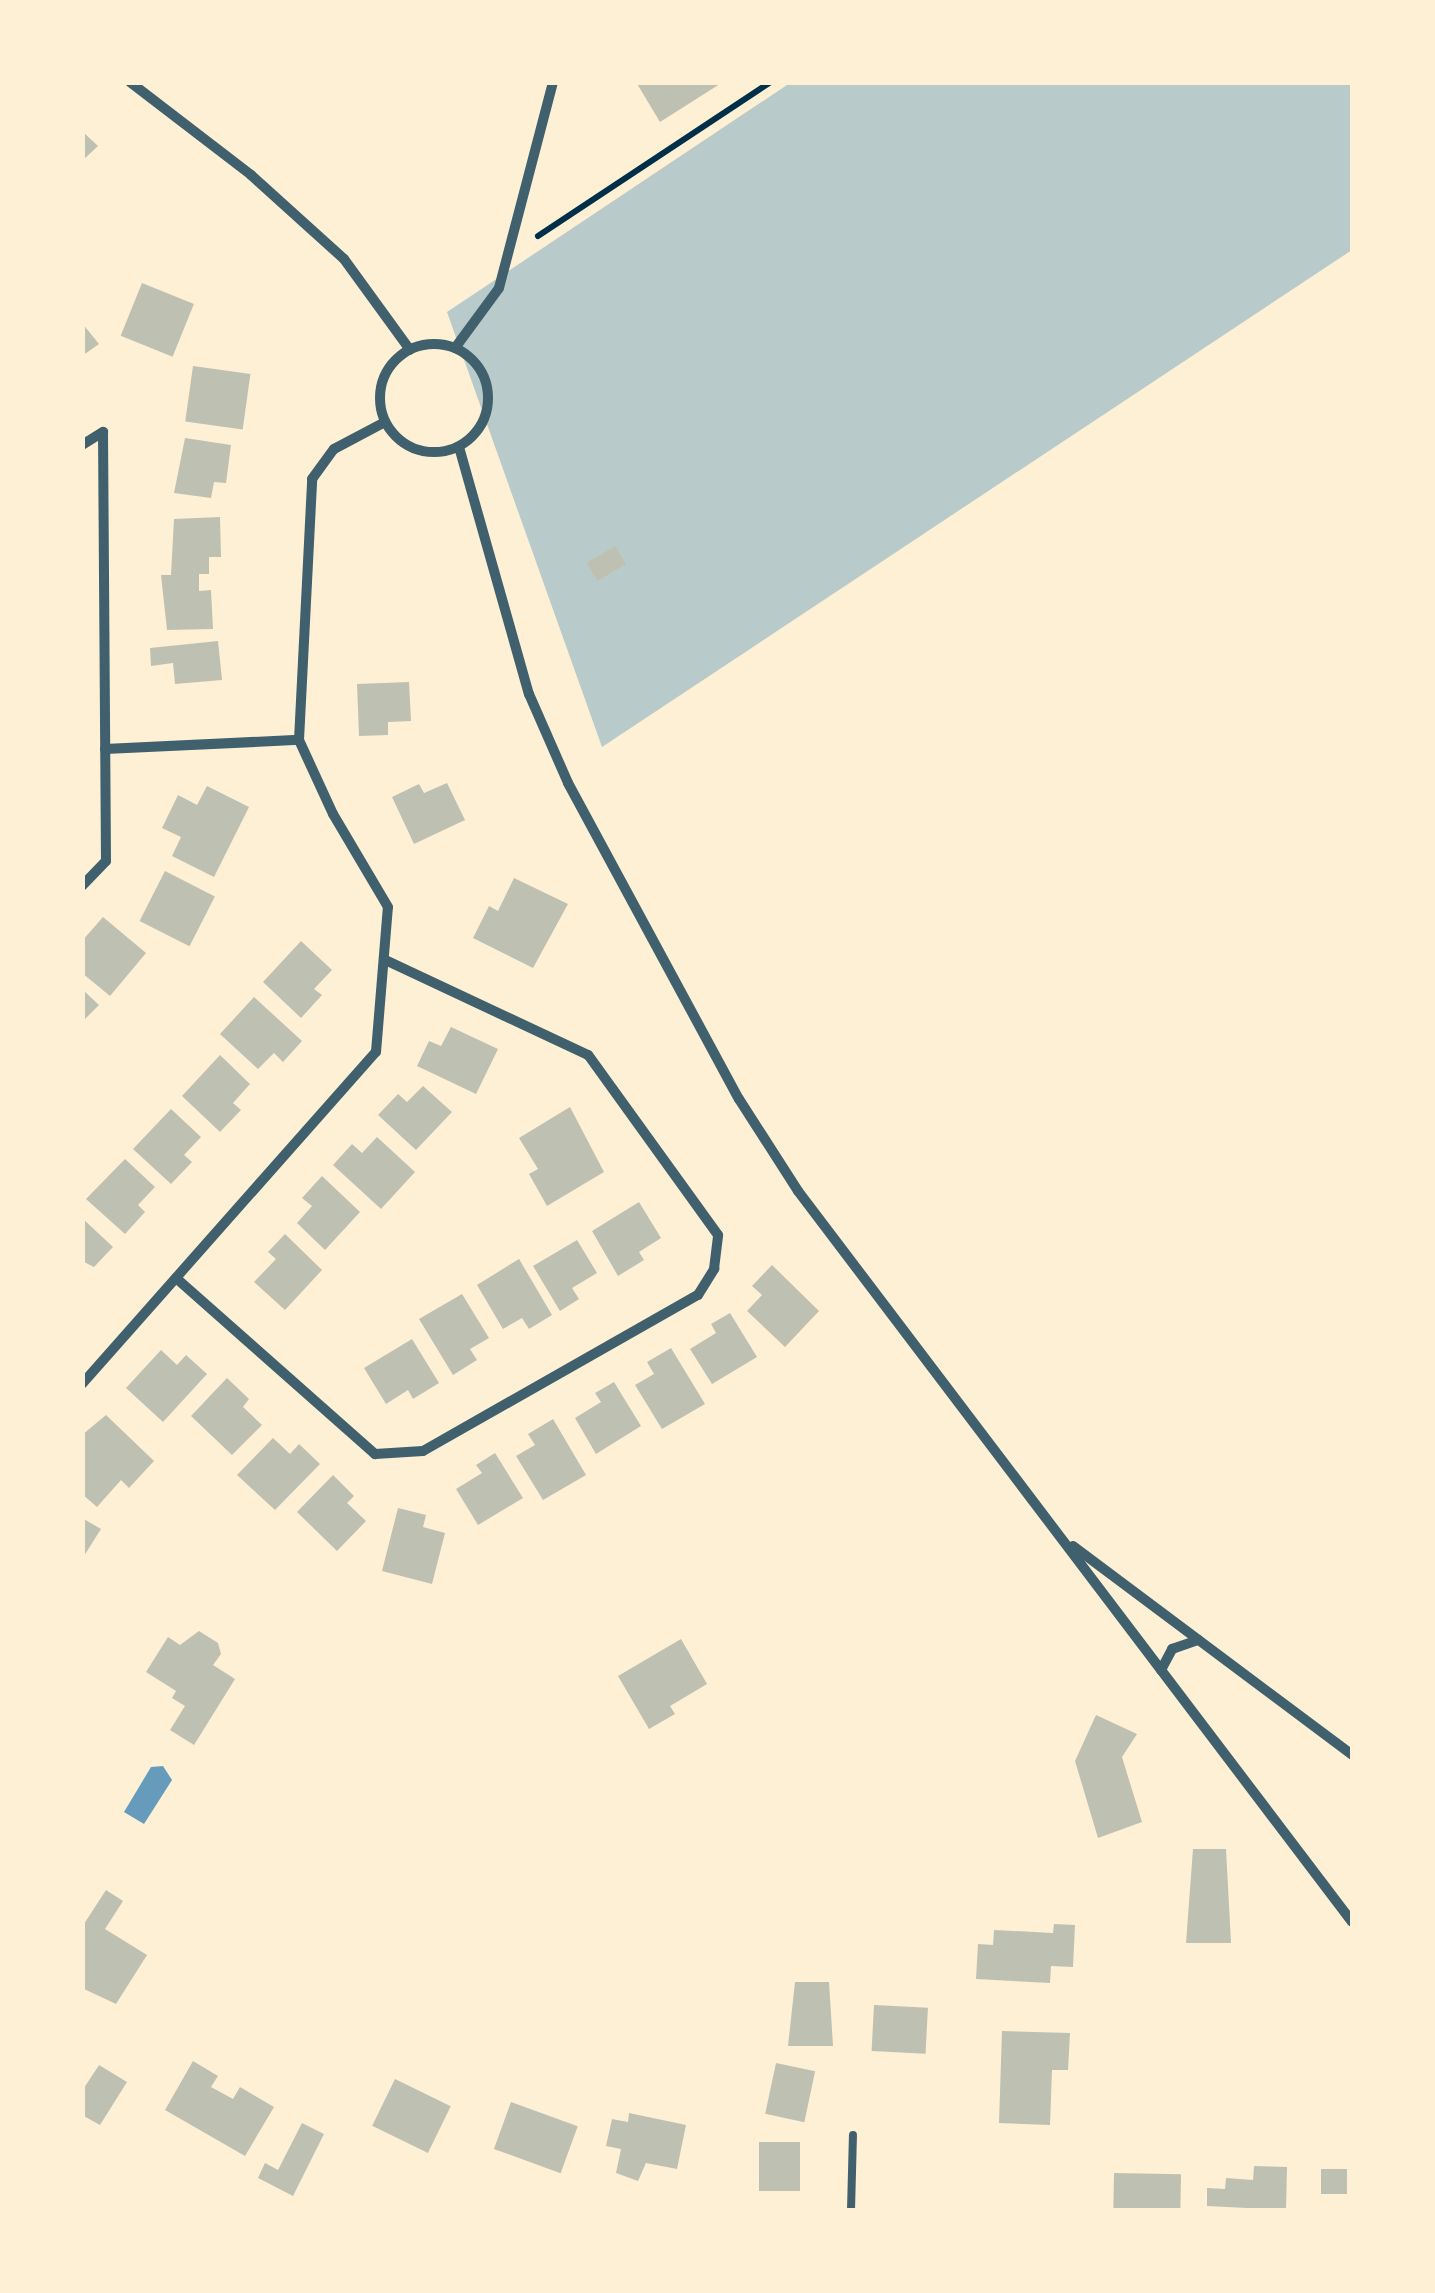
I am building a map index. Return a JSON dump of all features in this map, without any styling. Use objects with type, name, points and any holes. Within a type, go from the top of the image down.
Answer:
[{"type":"street","points":[[130,82],[251,175],[344,258],[410,350]]},
{"type":"street","points":[[454,348],[499,288],[553,82]]},
{"type":"street","points":[[454,348],[484,376],[486,416],[460,447],[443,452],[409,447],[385,422],[380,389],[386,373],[410,350],[454,348]]},
{"type":"street","points":[[82,1384],[376,1052],[388,962],[388,907],[333,814],[300,740],[312,479],[334,449],[385,422]]},
{"type":"street","points":[[82,445],[103,432],[106,861],[82,886]]},
{"type":"street","points":[[460,447],[529,694],[568,783],[739,1099],[798,1191],[1352,1922]]},
{"type":"street","points":[[105,749],[300,740]]},
{"type":"street","points":[[176,1278],[375,1454],[423,1451],[698,1295],[714,1269],[718,1235],[588,1056],[388,962]]},
{"type":"street","points":[[1062,1538],[1352,1755]]},
{"type":"street","points":[[1161,1670],[1172,1649],[1198,1640]]},
{"type":"lane","points":[[851,2210],[854,2136]]},
{"type":"path","points":[[508,256],[771,82]]},
{"type":"shaded area","points":[[790,83],[1352,83],[1352,250],[602,747],[447,312]]},
{"type":"water","points":[[163,1766],[172,1780],[144,1824],[124,1812],[151,1767]]},
{"type":"building","points":[[636,82],[723,82],[660,122]]},
{"type":"building","points":[[82,131],[98,146],[82,161]]},
{"type":"building","points":[[142,283],[194,304],[173,357],[121,336]]},
{"type":"building","points":[[82,323],[99,344],[82,356]]},
{"type":"building","points":[[193,366],[250,374],[243,430],[185,421]]},
{"type":"building","points":[[185,438],[231,445],[226,483],[214,482],[211,498],[174,493]]},
{"type":"building","points":[[220,517],[221,557],[209,557],[209,574],[199,574],[199,591],[211,590],[213,629],[167,630],[161,575],[171,575],[174,519]]},
{"type":"building","points":[[615,546],[626,564],[598,581],[587,563]]},
{"type":"building","points":[[218,641],[222,680],[175,684],[173,663],[151,666],[150,648]]},
{"type":"building","points":[[409,682],[411,721],[388,722],[388,735],[359,736],[357,684]]},
{"type":"building","points":[[447,783],[465,820],[414,844],[392,797],[419,784],[424,793]]},
{"type":"building","points":[[207,786],[249,807],[214,877],[172,856],[181,837],[162,828],[178,795],[197,805]]},
{"type":"building","points":[[165,871],[215,896],[189,946],[140,921]]},
{"type":"building","points":[[514,878],[568,904],[533,968],[473,938],[489,906],[498,911]]},
{"type":"building","points":[[103,917],[146,953],[110,996],[82,973],[82,941]]},
{"type":"building","points":[[301,941],[332,970],[314,989],[322,995],[301,1018],[263,982]]},
{"type":"building","points":[[82,989],[99,1005],[82,1022]]},
{"type":"building","points":[[254,997],[302,1041],[283,1062],[274,1053],[258,1069],[220,1034]]},
{"type":"building","points":[[451,1027],[498,1049],[476,1094],[417,1066],[429,1041],[441,1046]]},
{"type":"building","points":[[220,1055],[250,1084],[233,1103],[241,1110],[220,1132],[182,1096]]},
{"type":"building","points":[[423,1086],[452,1112],[416,1150],[378,1115],[398,1094],[407,1102]]},
{"type":"building","points":[[570,1107],[604,1172],[547,1206],[529,1174],[538,1169],[519,1138]]},
{"type":"building","points":[[171,1109],[201,1137],[184,1155],[192,1162],[171,1184],[133,1149]]},
{"type":"building","points":[[377,1137],[415,1172],[381,1209],[333,1165],[352,1144],[362,1153]]},
{"type":"building","points":[[125,1159],[155,1187],[138,1205],[145,1212],[125,1234],[86,1199]]},
{"type":"building","points":[[322,1176],[360,1212],[325,1250],[297,1223],[312,1206],[302,1198]]},
{"type":"building","points":[[639,1202],[661,1238],[639,1252],[644,1260],[618,1276],[592,1231]]},
{"type":"building","points":[[82,1218],[113,1247],[94,1267],[82,1261]]},
{"type":"building","points":[[285,1234],[322,1270],[285,1310],[254,1282],[276,1259],[268,1252]]},
{"type":"building","points":[[577,1240],[597,1273],[572,1288],[579,1299],[560,1311],[533,1266]]},
{"type":"building","points":[[519,1259],[552,1315],[529,1329],[522,1318],[503,1329],[477,1285]]},
{"type":"building","points":[[772,1265],[819,1311],[785,1347],[747,1311],[762,1295],[752,1286]]},
{"type":"building","points":[[462,1294],[489,1338],[470,1349],[477,1360],[453,1375],[419,1319]]},
{"type":"building","points":[[730,1313],[757,1357],[712,1384],[690,1349],[716,1333],[711,1324]]},
{"type":"building","points":[[412,1339],[439,1383],[413,1399],[408,1390],[386,1404],[364,1368]]},
{"type":"building","points":[[671,1348],[705,1404],[662,1429],[635,1385],[654,1374],[647,1362]]},
{"type":"building","points":[[161,1350],[177,1365],[186,1355],[207,1374],[163,1422],[126,1388]]},
{"type":"building","points":[[227,1378],[249,1399],[243,1407],[262,1425],[232,1455],[191,1416]]},
{"type":"building","points":[[614,1382],[641,1426],[596,1454],[575,1418],[601,1402],[595,1393]]},
{"type":"building","points":[[106,1415],[154,1461],[129,1488],[121,1480],[97,1507],[82,1494],[82,1435]]},
{"type":"building","points":[[553,1419],[586,1475],[543,1500],[516,1456],[535,1445],[528,1434]]},
{"type":"building","points":[[273,1438],[290,1454],[299,1444],[320,1464],[275,1510],[237,1475]]},
{"type":"building","points":[[495,1453],[523,1498],[478,1525],[456,1489],[482,1473],[476,1465]]},
{"type":"building","points":[[333,1475],[354,1496],[347,1503],[366,1521],[337,1551],[297,1512]]},
{"type":"building","points":[[398,1508],[426,1515],[423,1527],[445,1533],[432,1584],[382,1571]]},
{"type":"building","points":[[82,1518],[101,1529],[82,1559]]},
{"type":"building","points":[[199,1631],[218,1643],[221,1654],[213,1665],[235,1679],[194,1745],[170,1730],[185,1706],[172,1698],[176,1691],[146,1672],[168,1637],[180,1645]]},
{"type":"building","points":[[681,1639],[707,1684],[670,1706],[675,1714],[649,1729],[618,1676]]},
{"type":"building","points":[[1096,1715],[1137,1734],[1122,1757],[1142,1822],[1098,1838],[1075,1761]]},
{"type":"building","points":[[1193,1849],[1226,1849],[1231,1943],[1186,1943]]},
{"type":"building","points":[[106,1890],[123,1901],[105,1929],[147,1955],[116,2004],[82,1988],[82,1927]]},
{"type":"building","points":[[1054,1924],[1075,1925],[1073,1967],[1051,1966],[1050,1983],[976,1979],[978,1944],[993,1945],[994,1930],[1053,1933]]},
{"type":"building","points":[[795,1982],[829,1982],[833,2046],[788,2046]]},
{"type":"building","points":[[874,2005],[928,2008],[926,2054],[872,2051]]},
{"type":"building","points":[[1002,2031],[1070,2033],[1068,2070],[1052,2070],[1050,2125],[999,2123]]},
{"type":"building","points":[[193,2061],[218,2076],[211,2087],[233,2099],[240,2087],[274,2107],[245,2156],[165,2110]]},
{"type":"building","points":[[776,2063],[815,2071],[804,2122],[765,2114]]},
{"type":"building","points":[[99,2065],[127,2082],[100,2125],[82,2115],[82,2091]]},
{"type":"building","points":[[395,2079],[451,2106],[428,2153],[372,2126]]},
{"type":"building","points":[[511,2102],[578,2126],[561,2173],[494,2149]]},
{"type":"building","points":[[629,2113],[686,2125],[677,2169],[646,2163],[638,2181],[616,2173],[621,2149],[606,2146],[612,2119],[628,2122]]},
{"type":"building","points":[[302,2123],[324,2134],[293,2196],[258,2178],[265,2163],[278,2170]]},
{"type":"building","points":[[759,2142],[800,2142],[800,2191],[759,2191]]},
{"type":"building","points":[[1254,2166],[1287,2167],[1286,2210],[1207,2206],[1207,2188],[1225,2189],[1226,2178],[1253,2180]]},
{"type":"building","points":[[1321,2169],[1347,2169],[1347,2194],[1321,2194]]},
{"type":"building","points":[[1114,2173],[1181,2174],[1180,2210],[1113,2210]]}]
